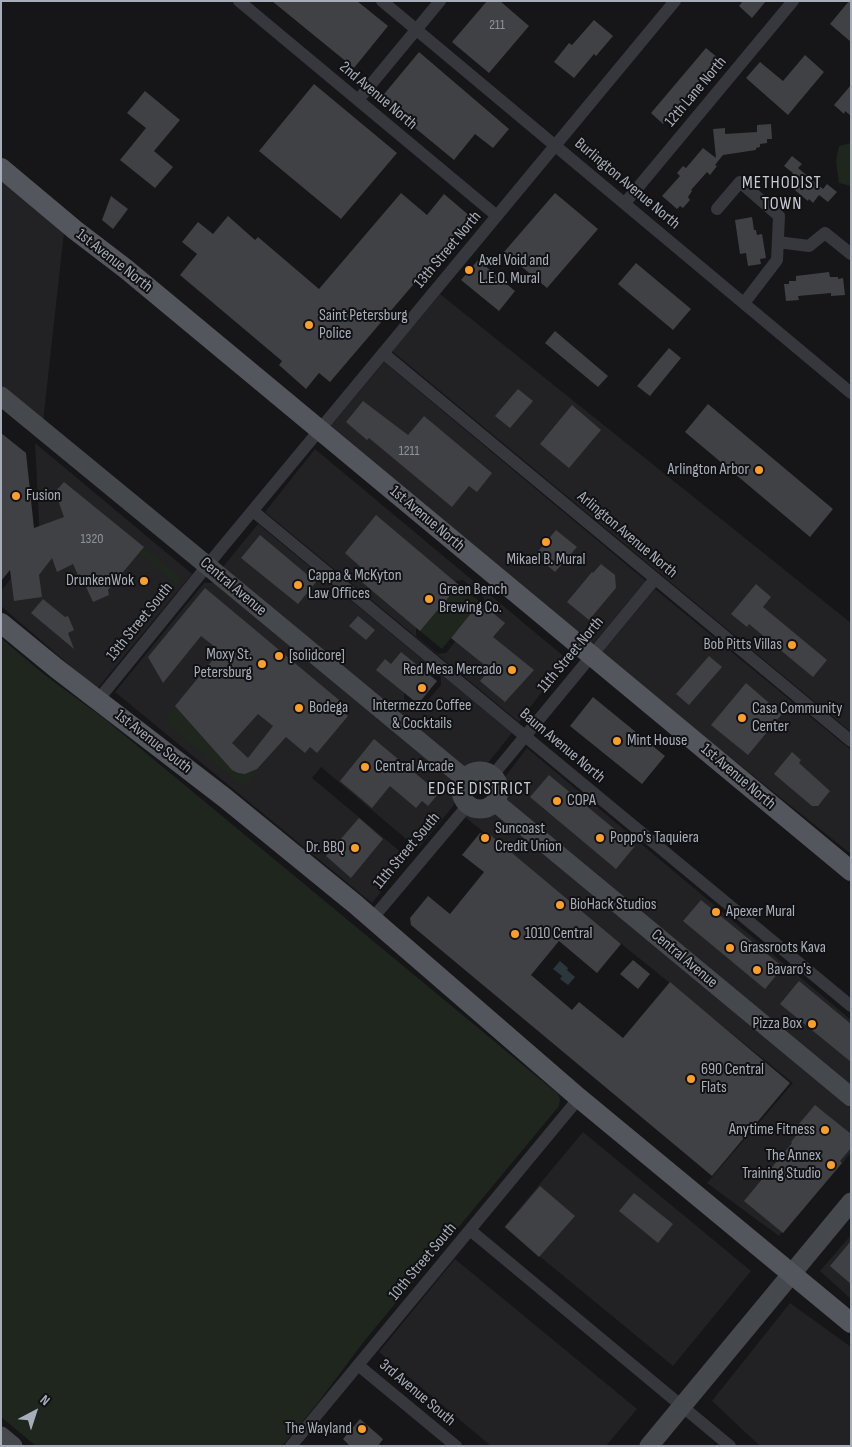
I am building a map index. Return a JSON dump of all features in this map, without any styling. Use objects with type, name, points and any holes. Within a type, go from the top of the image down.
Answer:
[{"type":"main road","name":"1st Avenue North","points":[[1,168],[851,871]]},
{"type":"main road","name":"1st Avenue South","points":[[1,623],[56,668],[217,792],[303,862],[372,919],[579,1098],[851,1323]]},
{"type":"street","name":"2nd Avenue North","points":[[239,1],[497,216]]},
{"type":"street","name":"Burlington Avenue North","points":[[382,1],[851,393]]},
{"type":"street","points":[[358,100],[440,1]]},
{"type":"street","name":"13th Street North","points":[[207,565],[675,1]]},
{"type":"street","name":"12th Lane North","points":[[625,203],[793,1]]},
{"type":"street","points":[[717,209],[740,182],[779,216],[777,260],[744,303]]},
{"type":"street","points":[[778,242],[809,246],[825,233],[851,254]]},
{"type":"street","name":"Arlington Avenue North","points":[[383,353],[851,741]]},
{"type":"street","name":"Central Avenue","points":[[1,396],[464,778]]},
{"type":"street","name":"Baum Avenue North","points":[[253,511],[851,1006]]},
{"type":"street","name":"13th Street South","points":[[98,700],[207,565]]},
{"type":"street","name":"11th Street North","points":[[493,775],[655,579]]},
{"type":"street","points":[[481,770],[493,775],[497,780],[500,790],[495,802],[486,808],[480,809],[468,805],[464,801],[460,790],[464,778],[475,771],[481,770]]},
{"type":"street","name":"Central Avenue","points":[[495,802],[851,1097]]},
{"type":"street","name":"11th Street South","points":[[372,919],[468,805]]},
{"type":"street","name":"10th Street South","points":[[291,1446],[579,1098]]},
{"type":"street","points":[[648,1446],[851,1202]]},
{"type":"street","points":[[470,1230],[730,1446]]},
{"type":"street","name":"3rd Avenue South","points":[[358,1365],[456,1446]]},
{"type":"street","points":[[1,1436],[13,1446]]},
{"type":"shaded area","points":[[851,143],[851,186],[839,183],[836,161],[839,146]]},
{"type":"shaded area","points":[[1,181],[64,232],[43,422],[1,388]]},
{"type":"shaded area","points":[[440,294],[851,623],[851,732],[392,351]]},
{"type":"shaded area","points":[[384,362],[646,581],[591,646],[329,428]]},
{"type":"shaded area","points":[[35,443],[192,574],[97,689],[1,606],[1,591],[40,542]]},
{"type":"shaded area","points":[[315,449],[567,659],[519,722],[265,512]],"holes":[[[463,580],[484,598],[484,606],[446,653],[438,654],[416,636],[416,628],[455,581]]]},
{"type":"shaded area","points":[[258,524],[512,733],[487,764],[475,764],[463,768],[222,568]],"holes":[[[431,669],[441,677],[441,685],[422,707],[414,708],[404,700],[404,692],[423,670]]]},
{"type":"shaded area","points":[[144,547],[182,579],[177,585],[139,553]]},
{"type":"shaded area","points":[[204,583],[216,583],[455,781],[454,805],[418,849],[321,767],[312,778],[408,858],[372,903],[115,692]]},
{"type":"shaded area","points":[[459,585],[480,602],[442,649],[420,631]]},
{"type":"shaded area","points":[[655,589],[851,750],[851,854],[601,654]]},
{"type":"shaded area","points":[[1,638],[45,675],[106,720],[558,1094],[560,1099],[559,1106],[365,1340],[317,1404],[282,1446],[36,1446],[1,1417]]},
{"type":"shaded area","points":[[175,706],[231,769],[245,774],[257,769],[258,771],[244,787],[170,727],[166,718]]},
{"type":"shaded area","points":[[527,748],[851,1020],[851,1086],[503,799],[506,789],[504,778]]},
{"type":"shaded area","points":[[495,810],[851,1109],[851,1153],[779,1236],[707,1183],[793,1083],[465,817],[467,814],[478,817],[487,815]]},
{"type":"shaded area","points":[[560,961],[575,977],[568,985],[560,979],[562,976],[553,969]]},
{"type":"shaded area","points":[[583,1132],[751,1271],[673,1366],[504,1227]]},
{"type":"shaded area","points":[[851,1235],[851,1299],[820,1271]]},
{"type":"shaded area","points":[[455,1259],[637,1409],[606,1446],[491,1446],[379,1352]]},
{"type":"shaded area","points":[[790,1303],[851,1347],[851,1446],[760,1446],[712,1401]]},
{"type":"building","points":[[272,1],[357,1],[388,26],[354,68]]},
{"type":"building","points":[[487,1],[500,1],[529,26],[489,73],[452,42]]},
{"type":"building","points":[[743,1],[766,1],[752,18],[739,6]]},
{"type":"building","points":[[851,1],[851,42],[830,24]]},
{"type":"building","points":[[594,20],[613,36],[596,56],[594,54],[574,78],[554,62],[569,43],[572,45]]},
{"type":"building","points":[[706,48],[718,58],[663,124],[651,113]]},
{"type":"building","points":[[419,52],[509,129],[493,148],[475,134],[454,160],[380,99]]},
{"type":"building","points":[[805,55],[824,72],[788,115],[746,78],[760,62],[783,81]]},
{"type":"building","points":[[314,84],[397,153],[341,219],[259,151]]},
{"type":"building","points":[[851,85],[851,116],[845,111],[844,114],[834,105]]},
{"type":"building","points":[[145,91],[180,120],[154,151],[173,167],[155,188],[120,160],[146,128],[127,113]]},
{"type":"building","points":[[771,124],[772,139],[767,139],[767,143],[760,144],[760,147],[756,148],[756,150],[723,155],[710,175],[707,172],[691,190],[688,197],[690,200],[683,208],[680,206],[677,209],[662,196],[680,176],[677,173],[683,166],[686,168],[703,148],[716,158],[713,129],[725,128],[725,134],[757,132],[757,125]]},
{"type":"building","points":[[792,156],[802,164],[798,168],[823,189],[827,184],[837,192],[828,202],[819,195],[813,203],[809,199],[808,201],[785,182],[793,173],[784,166]]},
{"type":"building","name":"Saint Petersburg Police","points":[[401,193],[427,215],[444,194],[471,217],[330,382],[319,373],[306,389],[279,365],[282,361],[180,275],[197,254],[182,242],[198,222],[213,234],[228,216],[255,240],[258,237],[319,289]]},
{"type":"building","points":[[555,193],[598,229],[547,288],[504,252]]},
{"type":"building","points":[[111,196],[128,209],[113,229],[102,220]]},
{"type":"building","points":[[752,217],[754,230],[756,230],[757,235],[762,234],[766,258],[760,259],[761,264],[748,266],[746,253],[740,254],[735,220]]},
{"type":"building","points":[[478,260],[515,291],[499,311],[461,280]]},
{"type":"building","points":[[636,263],[691,309],[673,330],[618,284]]},
{"type":"building","points":[[829,272],[830,277],[843,278],[845,295],[831,296],[831,293],[798,296],[799,300],[786,301],[784,284],[789,284],[789,281],[796,281],[796,276]]},
{"type":"building","points":[[555,331],[608,376],[598,387],[545,343]]},
{"type":"building","points":[[669,348],[681,358],[650,396],[637,386]]},
{"type":"building","points":[[518,389],[533,401],[510,428],[495,416]]},
{"type":"building","points":[[363,401],[408,435],[424,416],[492,473],[477,492],[469,486],[452,507],[369,438],[367,440],[346,422]]},
{"type":"building","name":"Arlington Arbor","points":[[708,404],[833,509],[810,537],[685,432]]},
{"type":"building","points":[[572,405],[601,430],[569,468],[540,444]]},
{"type":"building","points":[[1,433],[26,453],[34,528],[64,517],[55,492],[64,482],[144,547],[108,590],[109,595],[93,602],[80,574],[78,575],[73,564],[57,572],[52,558],[39,575],[42,597],[14,601],[10,570],[1,581]]},
{"type":"building","points":[[376,515],[459,585],[420,631],[357,578],[364,570],[345,553]]},
{"type":"building","points":[[556,530],[577,547],[555,572],[535,555]]},
{"type":"building","points":[[260,535],[316,582],[298,604],[241,558]]},
{"type":"building","points":[[601,564],[615,575],[616,588],[589,620],[567,602]]},
{"type":"building","name":"Bob Pitts Villas","points":[[756,584],[771,597],[763,607],[827,660],[813,677],[749,624],[747,627],[731,614]]},
{"type":"building","points":[[205,588],[345,705],[340,710],[348,716],[317,753],[310,747],[305,753],[286,737],[257,769],[245,774],[238,773],[232,770],[175,706],[220,651],[201,636],[163,683],[148,657]],"holes":[[[258,714],[273,726],[248,758],[232,743]]]},
{"type":"building","points":[[43,599],[65,617],[68,616],[74,630],[68,633],[74,649],[31,613]]},
{"type":"building","points":[[480,602],[505,623],[493,637],[534,670],[505,702],[480,681],[486,674],[483,671],[487,667],[451,638]]},
{"type":"building","points":[[358,616],[375,630],[366,640],[349,626]]},
{"type":"building","points":[[401,652],[437,681],[418,704],[376,670],[385,659],[391,664]]},
{"type":"building","points":[[709,656],[722,667],[689,705],[676,694]]},
{"type":"building","points":[[746,683],[782,714],[748,755],[711,725]]},
{"type":"building","name":"Mint House","points":[[593,697],[665,756],[642,784],[570,726]]},
{"type":"building","points":[[374,739],[439,793],[428,806],[422,801],[416,808],[390,786],[372,808],[340,781]]},
{"type":"building","points":[[792,752],[801,760],[799,763],[830,791],[818,806],[812,806],[774,774]]},
{"type":"building","points":[[549,775],[635,846],[616,869],[530,797]]},
{"type":"building","name":"Dr. BBQ","points":[[359,818],[383,839],[351,878],[326,856]]},
{"type":"building","points":[[480,833],[488,833],[621,944],[597,973],[559,941],[531,975],[572,1010],[579,1002],[623,1038],[670,982],[790,1083],[712,1176],[411,925],[410,918],[428,896],[450,914],[484,872],[462,855]]},
{"type":"building","points":[[701,900],[783,967],[765,989],[683,921]]},
{"type":"building","points":[[633,960],[650,974],[638,989],[620,974]]},
{"type":"building","points":[[799,981],[851,1024],[851,1062],[780,1004]]},
{"type":"building","points":[[815,1105],[851,1134],[851,1148],[840,1161],[842,1163],[783,1233],[744,1201],[792,1143],[802,1128],[798,1125]]},
{"type":"building","points":[[540,1186],[575,1216],[539,1257],[505,1227]]},
{"type":"building","points":[[634,1193],[673,1224],[658,1243],[619,1211]]},
{"type":"building","points":[[851,1241],[851,1284],[830,1266]]},
{"type":"building","name":"The Wayland","points":[[360,1419],[383,1439],[378,1446],[350,1446],[343,1439]]},
{"type":"place","name":"Axel Void and L.E.O. Mural","points":[[469,270]]},
{"type":"place","name":"Saint Petersburg Police","points":[[309,325]]},
{"type":"place","name":"Arlington Arbor","points":[[759,470]]},
{"type":"place","name":"Fusion","points":[[16,496]]},
{"type":"place","name":"Mikael B. Mural","points":[[546,542]]},
{"type":"place","name":"DrunkenWok","points":[[144,581]]},
{"type":"place","name":"Cappa & McKyton Law Offices","points":[[298,585]]},
{"type":"place","name":"Green Bench Brewing Co.","points":[[429,599]]},
{"type":"place","name":"Bob Pitts Villas","points":[[792,645]]},
{"type":"place","name":"[solidcore]","points":[[279,656]]},
{"type":"place","name":"Moxy St. Petersburg","points":[[262,664]]},
{"type":"place","name":"Red Mesa Mercado","points":[[512,670]]},
{"type":"place","name":"Intermezzo Coffee & Cocktails","points":[[422,688]]},
{"type":"place","name":"Bodega","points":[[299,708]]},
{"type":"place","name":"Casa Community Center","points":[[742,718]]},
{"type":"place","name":"Mint House","points":[[617,741]]},
{"type":"place","name":"Central Arcade","points":[[365,767]]},
{"type":"place","name":"COPA","points":[[557,801]]},
{"type":"place","name":"Suncoast Credit Union","points":[[485,838]]},
{"type":"place","name":"Poppo's Taquiera","points":[[600,838]]},
{"type":"place","name":"Dr. BBQ","points":[[355,848]]},
{"type":"place","name":"BioHack Studios","points":[[560,905]]},
{"type":"place","name":"Apexer Mural","points":[[716,912]]},
{"type":"place","name":"1010 Central","points":[[515,934]]},
{"type":"place","name":"Grassroots Kava","points":[[730,948]]},
{"type":"place","name":"Bavaro's","points":[[757,970]]},
{"type":"place","name":"Pizza Box","points":[[812,1024]]},
{"type":"place","name":"690 Central Flats","points":[[691,1079]]},
{"type":"place","name":"Anytime Fitness","points":[[825,1130]]},
{"type":"place","name":"The Annex Training Studio","points":[[831,1165]]},
{"type":"place","name":"The Wayland","points":[[362,1429]]},
{"type":"district","name":"METHODIST TOWN","points":[[782,193]]},
{"type":"district","name":"EDGE DISTRICT","points":[[480,789]]}]
